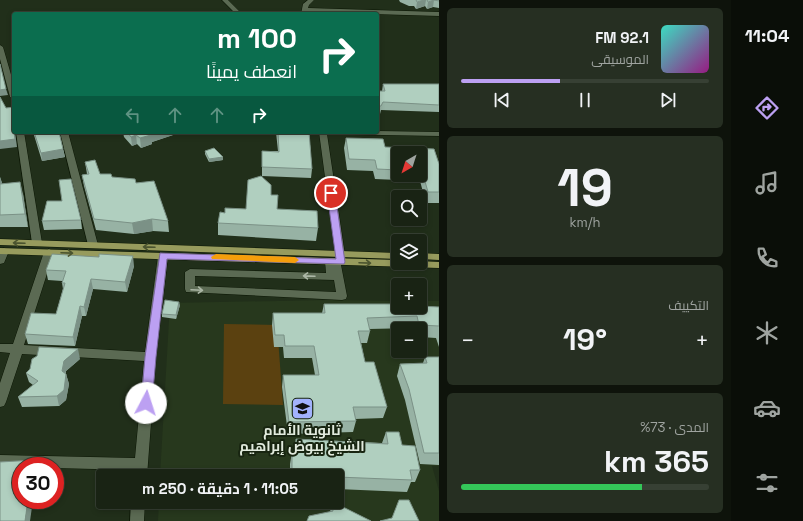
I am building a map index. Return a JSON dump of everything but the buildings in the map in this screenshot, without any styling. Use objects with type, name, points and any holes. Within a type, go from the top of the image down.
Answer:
[{"type":"main road","points":[[1,251],[37,243],[439,265]]},
{"type":"main road","points":[[1,251],[336,260],[391,256]]},
{"type":"main road","points":[[427,256],[439,257]]},
{"type":"street","points":[[225,0],[237,12]]},
{"type":"street","points":[[304,12],[306,4],[311,0]]},
{"type":"street","points":[[379,13],[439,14]]},
{"type":"street","points":[[0,46],[12,91]]},
{"type":"street","points":[[379,133],[439,134]]},
{"type":"street","points":[[20,134],[37,243]]},
{"type":"street","points":[[65,134],[93,245]]},
{"type":"street","points":[[323,134],[336,260],[342,296],[190,289],[190,272],[332,277],[336,260]]},
{"type":"street","points":[[0,402],[16,349],[49,252]]},
{"type":"street","points":[[141,469],[150,357],[163,256]]},
{"type":"street","points":[[0,348],[150,357]]},
{"type":"street","points":[[0,461],[125,469]]},
{"type":"street","points":[[137,521],[138,509]]},
{"type":"shaded area","name":"ثانوية الأمام الشيخ بيوض إبراهيم","points":[[328,300],[391,301],[391,314],[427,314],[427,301],[439,301],[439,466],[432,466],[439,491],[439,521],[158,521],[159,509],[344,509],[344,469],[160,469],[170,303]]},
{"type":"shaded area","points":[[224,324],[277,325],[283,405],[223,404]]},
{"type":"slow traffic","points":[[216,257],[295,260]]},
{"type":"place","name":"ثانوية الأمام الشيخ بيوض إبراهيم","points":[[302,408]]},
{"type":"route","points":[[146,403],[150,357],[163,256],[341,262],[331,193]]}]
